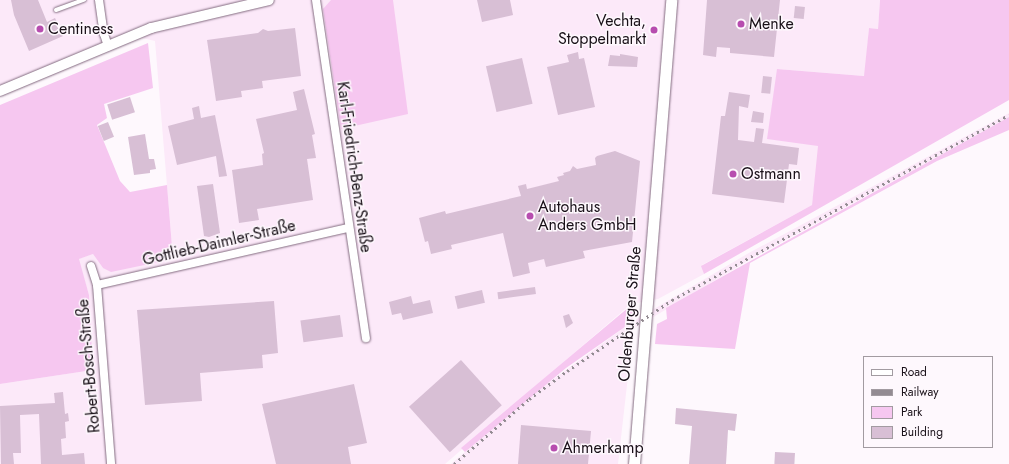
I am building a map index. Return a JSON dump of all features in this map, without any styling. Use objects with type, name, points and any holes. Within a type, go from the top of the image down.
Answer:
[{"type":"main road","name":"Oldenburger Straße","points":[[634,464],[671,0]]},
{"type":"street","points":[[99,0],[104,34],[108,46]]},
{"type":"street","points":[[0,91],[151,28],[269,0]]},
{"type":"street","name":"Karl-Friedrich-Benz-Straße","points":[[316,0],[348,228],[366,338]]},
{"type":"street","name":"Gottlieb-Daimler-Straße","points":[[97,285],[348,228]]},
{"type":"street","name":"Robert-Bosch-Straße","points":[[90,266],[97,285],[111,464]]},
{"type":"lane","points":[[56,10],[84,0]]},
{"type":"shaded area","points":[[0,0],[880,0],[878,29],[869,28],[865,76],[777,69],[819,146],[812,205],[702,265],[704,274],[658,299],[631,304],[445,464],[0,464],[0,384],[93,370],[89,295],[78,259],[93,254],[103,268],[173,258],[155,41],[142,38],[0,97]]},
{"type":"shaded area","points":[[1009,113],[1009,117],[751,259],[623,335],[632,341],[618,464],[451,464],[529,397],[632,322],[747,254]]},
{"type":"green space","points":[[331,0],[393,0],[408,114],[341,129],[323,9]]},
{"type":"green space","points":[[880,0],[1009,0],[1009,100],[704,274],[701,266],[812,205],[818,146],[767,139],[777,69],[864,76],[869,28],[878,29]]},
{"type":"green space","points":[[148,43],[153,88],[104,104],[107,118],[97,125],[120,181],[130,192],[167,185],[173,259],[111,272],[103,268],[93,254],[79,259],[89,295],[93,370],[0,384],[0,105]]},
{"type":"green space","points":[[1009,117],[1009,130],[937,161],[750,263],[735,349],[655,344],[657,324],[667,319],[666,308]]},
{"type":"green space","points":[[635,302],[632,322],[566,368],[465,452],[461,448]]},
{"type":"building","name":"Centiness","points":[[11,0],[38,0],[47,22],[55,18],[63,36],[29,51],[14,15]]},
{"type":"building","points":[[477,0],[510,0],[513,15],[482,22]]},
{"type":"building","name":"Menke","points":[[707,0],[780,0],[774,57],[730,53],[730,48],[717,47],[716,57],[703,55]]},
{"type":"building","points":[[795,6],[805,7],[804,19],[794,18]]},
{"type":"building","points":[[295,28],[301,76],[262,81],[263,88],[241,91],[242,97],[216,101],[207,40],[258,33],[263,29],[268,31]]},
{"type":"building","points":[[578,52],[579,59],[584,58],[595,107],[558,115],[547,67],[569,62],[567,55]]},
{"type":"building","points":[[620,54],[638,57],[637,67],[608,66],[610,55],[620,56]]},
{"type":"building","points":[[522,58],[533,104],[497,112],[486,66]]},
{"type":"building","points":[[763,76],[772,77],[770,94],[761,93]]},
{"type":"building","points":[[304,89],[315,134],[312,135],[316,158],[307,159],[313,200],[257,209],[259,220],[239,223],[232,170],[263,165],[262,154],[264,153],[256,119],[297,110],[293,92]]},
{"type":"building","points":[[729,92],[750,95],[748,108],[739,106],[738,140],[754,142],[756,128],[764,129],[762,143],[799,148],[797,165],[789,164],[784,203],[712,194],[721,116],[725,116]]},
{"type":"building","points":[[130,97],[135,112],[112,120],[107,104]]},
{"type":"building","points":[[199,106],[201,118],[215,115],[227,176],[219,177],[216,156],[177,165],[168,126],[194,119],[192,108]]},
{"type":"building","points":[[753,111],[764,113],[763,123],[751,122]]},
{"type":"building","points":[[108,122],[114,137],[104,141],[98,126]]},
{"type":"building","points":[[145,134],[149,159],[154,159],[156,169],[150,170],[150,173],[134,175],[128,137]]},
{"type":"building","name":"Autohaus Anders GmbH","points":[[615,151],[640,161],[632,242],[583,251],[585,258],[546,267],[544,259],[528,263],[530,273],[513,277],[503,233],[451,245],[452,249],[431,254],[428,241],[425,242],[419,218],[445,211],[446,214],[521,196],[518,186],[526,184],[527,189],[559,181],[557,177],[570,171],[573,166],[577,169],[596,165],[595,158],[597,156]]},
{"type":"building","points":[[213,184],[220,233],[209,237],[204,236],[197,186]]},
{"type":"building","points":[[535,287],[536,294],[498,299],[497,292]]},
{"type":"building","points":[[482,290],[485,303],[458,309],[455,296]]},
{"type":"building","points":[[411,296],[413,304],[430,300],[433,313],[403,320],[401,313],[392,315],[389,302]]},
{"type":"building","points":[[274,301],[278,353],[262,355],[263,368],[200,373],[202,401],[145,405],[137,310]]},
{"type":"building","points":[[569,314],[573,323],[566,328],[563,316]]},
{"type":"building","points":[[340,315],[343,337],[303,342],[300,321]]},
{"type":"building","points":[[461,360],[502,405],[450,452],[409,407]]},
{"type":"building","points":[[354,384],[367,443],[348,447],[351,464],[276,464],[262,404]]},
{"type":"building","points":[[63,392],[65,414],[68,413],[69,421],[65,422],[66,438],[61,439],[62,455],[84,453],[85,464],[41,464],[39,414],[20,415],[21,453],[13,453],[14,464],[1,464],[0,406],[55,403],[54,393]]},
{"type":"building","points":[[676,408],[737,414],[735,431],[728,430],[726,464],[689,464],[692,426],[675,424]]},
{"type":"building","name":"Ahmerkamp","points":[[521,425],[591,431],[588,464],[518,464]]},
{"type":"building","points":[[775,452],[795,453],[794,464],[774,464]]},
{"type":"railway","points":[[454,464],[529,399],[567,371],[672,300],[1009,115]]},
{"type":"place","name":"Menke","points":[[741,24]]},
{"type":"place","name":"Centiness","points":[[40,29]]},
{"type":"place","name":"Vechta, Stoppelmarkt","points":[[654,30]]},
{"type":"place","name":"Ostmann","points":[[733,174]]},
{"type":"place","name":"Autohaus Anders GmbH","points":[[530,216]]},
{"type":"place","name":"Ahmerkamp","points":[[554,448]]}]
